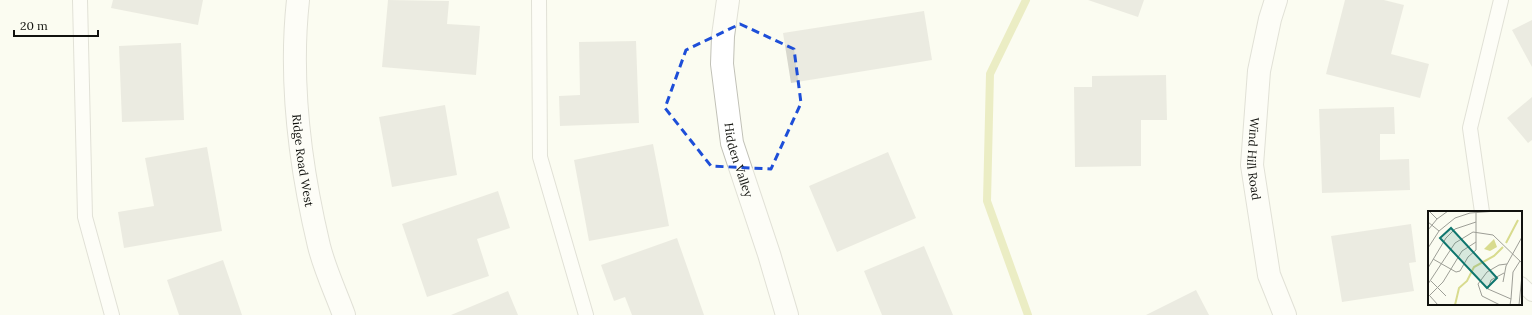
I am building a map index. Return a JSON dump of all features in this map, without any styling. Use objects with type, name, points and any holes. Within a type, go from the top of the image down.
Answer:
[{"type":"street","name":"Ridge Road West","points":[[298,0],[295,22],[295,69],[299,146],[319,248],[344,315]]},
{"type":"street","name":"Hidden Valley","points":[[728,0],[723,36],[722,64],[732,143],[769,254],[787,315]]},
{"type":"street","name":"Wind Hill Road","points":[[1276,0],[1270,19],[1259,70],[1252,165],[1269,275],[1285,315]]},
{"type":"lane","points":[[80,0],[85,216],[112,315]]},
{"type":"lane","points":[[540,0],[540,157],[586,315]]},
{"type":"lane","points":[[1482,211],[1470,128],[1501,0]]},
{"type":"lane","points":[[1522,285],[1532,294]]},
{"type":"highlighted area","points":[[740,24],[794,49],[801,103],[771,169],[711,166],[665,108],[686,50]]},
{"type":"building","points":[[113,0],[203,0],[198,25],[111,8]]},
{"type":"building","points":[[388,0],[449,1],[447,24],[480,26],[476,75],[382,67]]},
{"type":"building","points":[[1088,0],[1144,0],[1138,17]]},
{"type":"building","points":[[1345,0],[1384,0],[1404,5],[1391,54],[1429,64],[1420,98],[1326,74]]},
{"type":"building","points":[[924,11],[932,60],[791,83],[783,33]]},
{"type":"building","points":[[1532,20],[1532,67],[1512,30]]},
{"type":"building","points":[[636,41],[639,123],[560,126],[559,96],[580,95],[579,42]]},
{"type":"building","points":[[181,43],[184,120],[122,122],[119,46]]},
{"type":"building","points":[[1166,75],[1167,120],[1141,120],[1141,166],[1075,167],[1074,87],[1092,87],[1092,76]]},
{"type":"building","points":[[1532,97],[1532,140],[1528,143],[1507,118]]},
{"type":"building","points":[[445,105],[457,175],[392,187],[379,117]]},
{"type":"building","points":[[1394,107],[1395,134],[1380,134],[1380,160],[1409,159],[1410,190],[1322,193],[1319,109]]},
{"type":"building","points":[[653,144],[669,226],[589,241],[574,160]]},
{"type":"building","points":[[207,147],[222,231],[124,248],[118,212],[154,206],[145,158]]},
{"type":"building","points":[[888,152],[916,218],[837,252],[809,186]]},
{"type":"building","points":[[498,191],[510,228],[477,239],[489,276],[427,297],[402,224]]},
{"type":"building","points":[[1411,224],[1416,262],[1409,263],[1414,291],[1342,302],[1331,236]]},
{"type":"building","points":[[677,238],[704,315],[632,315],[625,297],[614,301],[601,265]]},
{"type":"building","points":[[924,246],[953,315],[882,315],[864,271]]},
{"type":"building","points":[[223,260],[242,315],[179,315],[167,280]]},
{"type":"building","points":[[1196,290],[1209,315],[1146,315]]},
{"type":"building","points":[[508,291],[518,315],[451,315]]},
{"type":"waterway","points":[[1026,0],[990,74],[987,201],[1028,315]]}]
